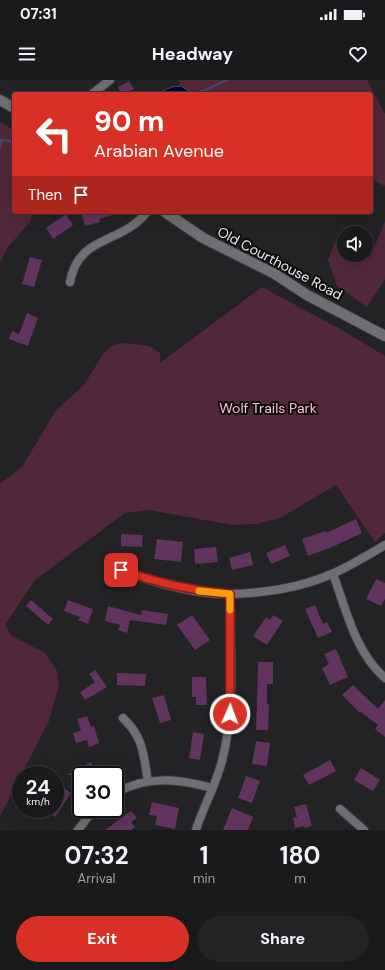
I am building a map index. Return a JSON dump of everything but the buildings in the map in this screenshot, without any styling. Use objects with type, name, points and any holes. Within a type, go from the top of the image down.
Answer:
[{"type":"street","points":[[95,92],[110,80]]},
{"type":"street","points":[[0,100],[12,107]]},
{"type":"street","points":[[70,282],[75,264],[81,255],[104,240],[131,227],[145,214]]},
{"type":"street","name":"Old Courthouse Road","points":[[167,214],[204,238],[275,274],[308,296],[385,336]]},
{"type":"street","points":[[121,570],[146,579],[192,590],[230,594],[271,590],[300,585],[333,574],[360,561],[385,545]]},
{"type":"street","points":[[333,574],[355,634],[371,663],[385,678]]},
{"type":"street","points":[[196,830],[222,762],[230,714],[230,594]]},
{"type":"street","points":[[122,718],[131,725],[137,734],[141,744],[148,781]]},
{"type":"street","points":[[124,789],[134,784],[162,780],[178,780],[212,788]]},
{"type":"street","points":[[340,809],[364,830]]},
{"type":"street","points":[[78,830],[87,818]]},
{"type":"green space","points":[[179,80],[367,80],[385,114],[385,186],[373,180],[373,92],[181,92]]},
{"type":"green space","points":[[0,122],[12,129],[12,214],[32,214],[30,222],[8,247],[0,263]]},
{"type":"green space","points":[[385,221],[385,279],[367,307],[337,286],[328,260],[335,242],[337,243],[337,262],[373,262],[373,251]]},
{"type":"green space","name":"Wolf Trails Park","points":[[262,287],[342,330],[385,356],[385,533],[375,542],[336,485],[280,518],[256,524],[232,525],[148,510],[125,513],[35,580],[5,625],[12,636],[45,653],[57,671],[59,685],[49,721],[26,766],[12,766],[12,793],[0,816],[0,484],[22,467],[56,410],[84,385],[103,354],[113,345],[125,343],[149,346],[160,353],[160,363]]},
{"type":"water","points":[[181,86],[190,92],[160,92],[172,87]]},
{"type":"waterway","points":[[200,92],[227,80]]},
{"type":"waterway","points":[[0,147],[1,140],[12,141]]},
{"type":"slow traffic","points":[[199,591],[230,594],[230,610]]},
{"type":"route","points":[[121,570],[146,579],[200,591],[230,594],[230,714]]}]
